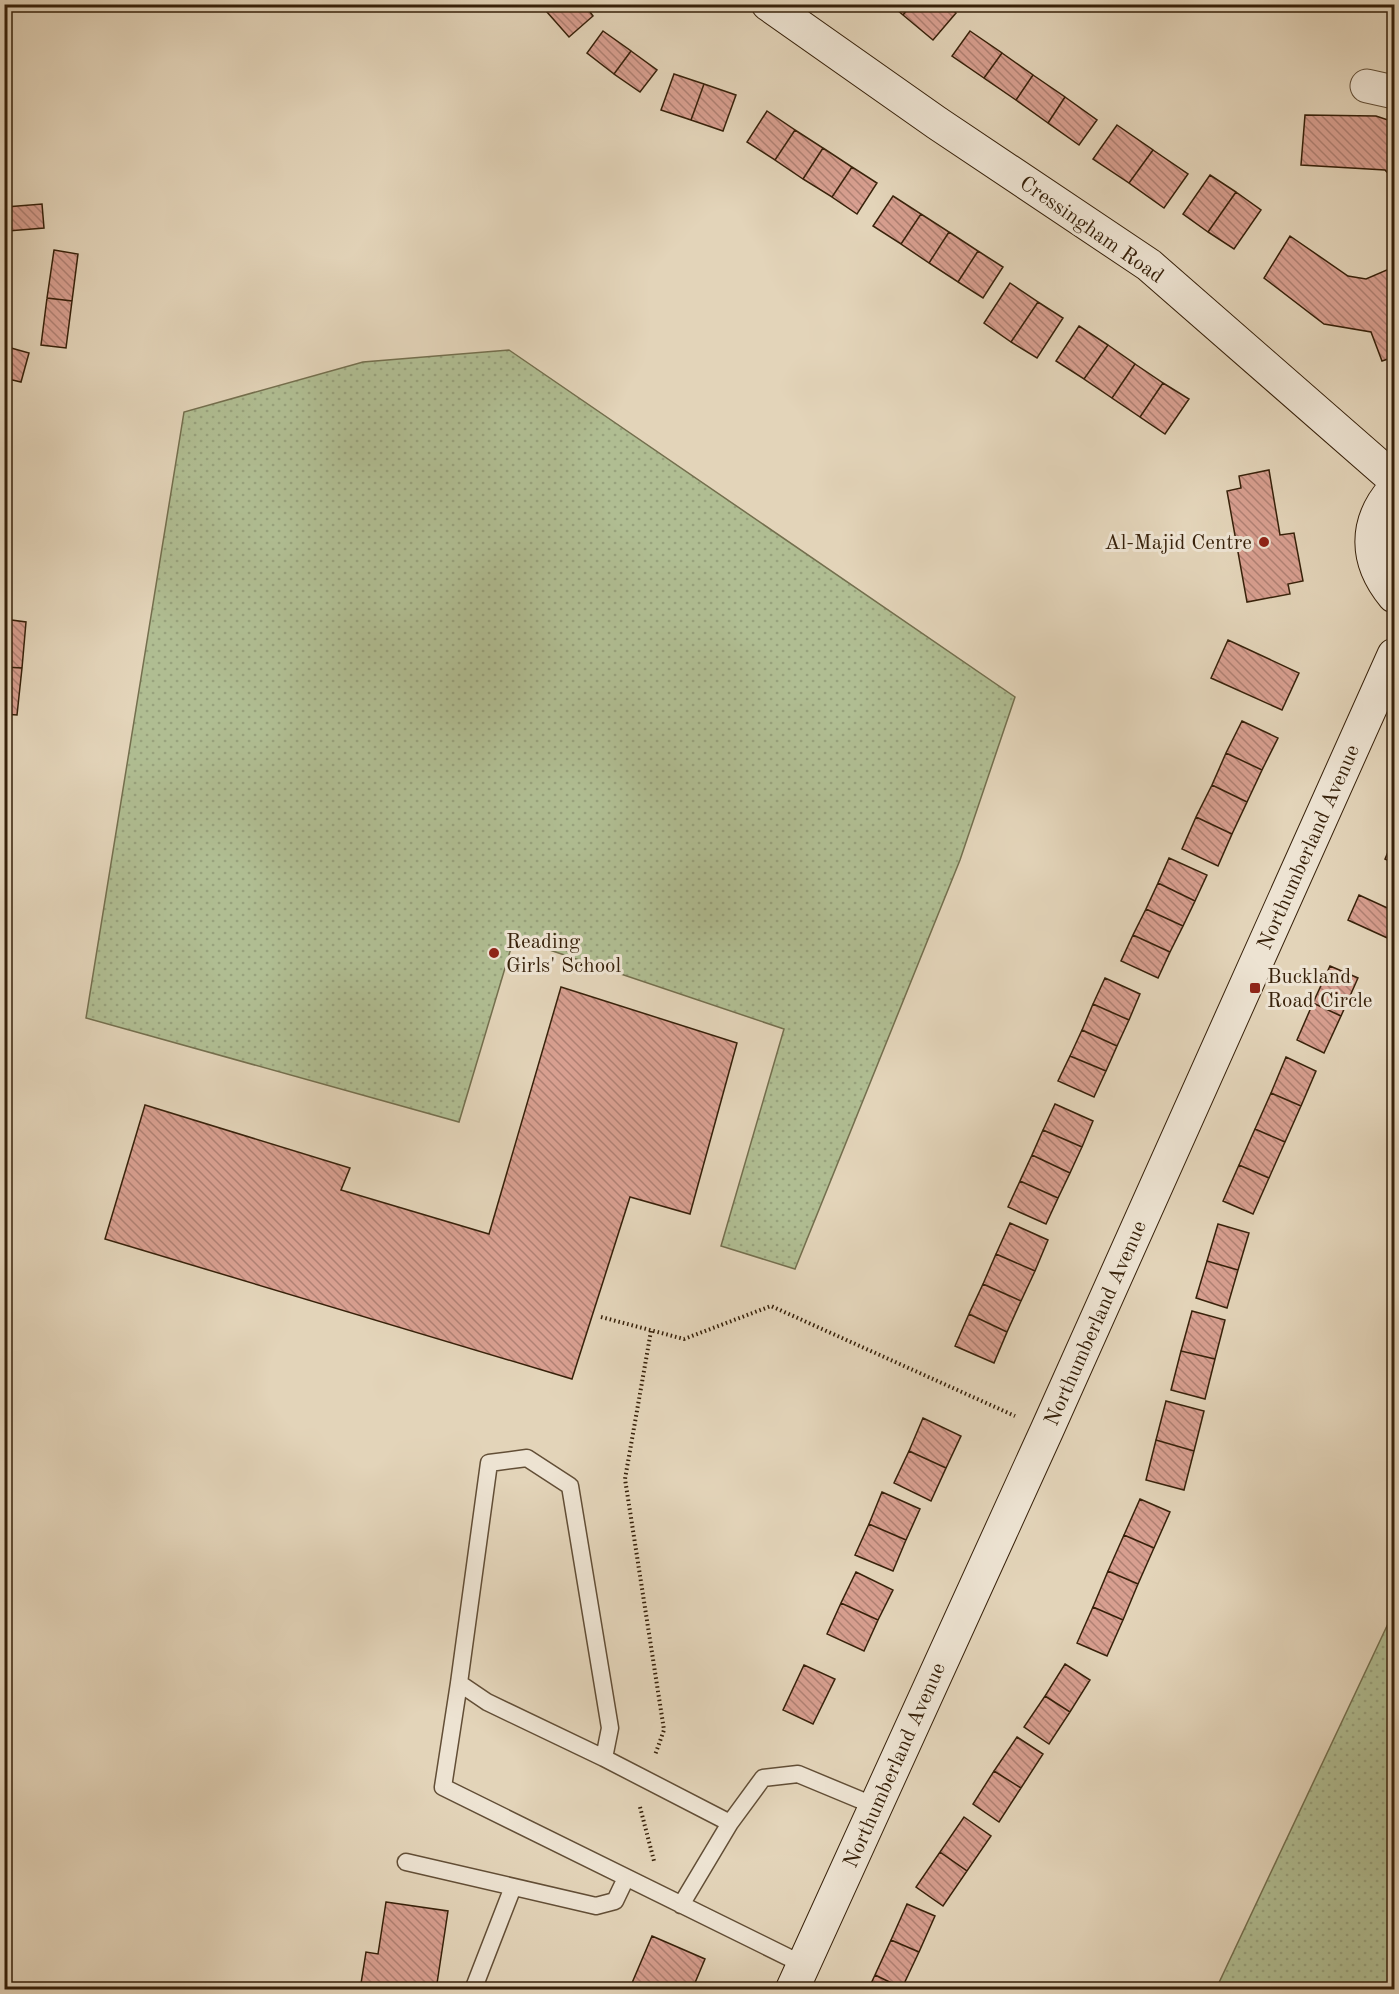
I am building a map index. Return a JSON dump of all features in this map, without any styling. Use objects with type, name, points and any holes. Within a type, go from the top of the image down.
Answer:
[{"type":"street","name":"Cressingham Road","points":[[768,4],[937,123],[1149,265],[1395,479]]},
{"type":"street","points":[[1395,489],[1382,502],[1373,525],[1372,551],[1379,575],[1395,596]]},
{"type":"street","name":"Northumberland Avenue","points":[[798,1977],[1047,1430],[1395,655]]},
{"type":"lane","points":[[604,1758],[610,1728],[570,1486],[526,1458],[489,1463],[443,1787],[681,1905],[798,1977]]},
{"type":"lane","points":[[459,1683],[487,1702],[647,1779],[730,1823]]},
{"type":"lane","points":[[681,1905],[730,1823],[763,1778],[798,1774],[875,1806]]},
{"type":"lane","points":[[406,1862],[596,1906],[615,1901],[626,1878]]},
{"type":"lane","points":[[473,1989],[513,1887]]},
{"type":"path","points":[[602,1317],[684,1339],[771,1306],[1047,1430]]},
{"type":"path","points":[[650,1890],[656,1867],[638,1799],[664,1730],[625,1479],[651,1331]]},
{"type":"path","points":[[4,1984],[17,1989]]},
{"type":"green space","points":[[509,350],[1015,697],[960,860],[795,1269],[721,1246],[784,1029],[514,938],[459,1122],[86,1018],[184,412],[363,362]]},
{"type":"green space","points":[[1394,1611],[1394,1989],[1216,1989]]},
{"type":"building","points":[[539,4],[556,4],[547,12]]},
{"type":"building","points":[[556,4],[584,4],[593,16],[569,37],[547,12]]},
{"type":"building","points":[[890,4],[912,4],[903,15]]},
{"type":"building","points":[[912,4],[947,4],[956,13],[933,40],[903,15]]},
{"type":"building","points":[[603,31],[631,51],[614,74],[587,53]]},
{"type":"building","points":[[970,31],[1002,53],[984,78],[952,56]]},
{"type":"building","points":[[631,51],[657,70],[640,92],[614,74]]},
{"type":"building","points":[[1002,53],[1033,75],[1016,100],[984,78]]},
{"type":"building","points":[[674,74],[704,84],[691,120],[661,110]]},
{"type":"building","points":[[1033,75],[1065,97],[1048,123],[1016,100]]},
{"type":"building","points":[[704,84],[736,95],[723,131],[691,120]]},
{"type":"building","points":[[1065,97],[1097,120],[1079,145],[1048,123]]},
{"type":"building","points":[[767,111],[795,130],[775,160],[747,142]]},
{"type":"building","points":[[1305,115],[1376,116],[1394,122],[1394,180],[1385,170],[1301,165]]},
{"type":"building","points":[[1117,125],[1153,150],[1129,183],[1093,159]]},
{"type":"building","points":[[795,130],[823,148],[803,179],[775,160]]},
{"type":"building","points":[[823,148],[852,167],[832,197],[803,179]]},
{"type":"building","points":[[1153,150],[1188,174],[1164,208],[1129,183]]},
{"type":"building","points":[[852,167],[877,183],[857,214],[832,197]]},
{"type":"building","points":[[1210,175],[1236,192],[1208,232],[1183,214]]},
{"type":"building","points":[[1236,192],[1261,210],[1234,249],[1208,232]]},
{"type":"building","points":[[893,196],[921,214],[901,244],[873,226]]},
{"type":"building","points":[[42,204],[44,228],[8,231],[6,207]]},
{"type":"building","points":[[4,207],[8,231],[4,231]]},
{"type":"building","points":[[921,214],[949,232],[929,263],[901,244]]},
{"type":"building","points":[[949,232],[978,251],[958,282],[929,263]]},
{"type":"building","points":[[1290,236],[1348,276],[1366,279],[1387,270],[1394,262],[1394,357],[1382,361],[1371,332],[1324,324],[1264,278]]},
{"type":"building","points":[[54,250],[78,254],[72,301],[47,298]]},
{"type":"building","points":[[978,251],[1003,267],[983,298],[958,282]]},
{"type":"building","points":[[1010,283],[1038,302],[1011,342],[984,323]]},
{"type":"building","points":[[47,298],[72,301],[66,348],[41,345]]},
{"type":"building","points":[[1038,302],[1063,318],[1037,358],[1011,342]]},
{"type":"building","points":[[1079,326],[1108,345],[1084,379],[1056,361]]},
{"type":"building","points":[[1108,345],[1135,364],[1112,398],[1084,379]]},
{"type":"building","points":[[4,346],[29,353],[21,382],[4,378]]},
{"type":"building","points":[[1135,364],[1163,383],[1140,417],[1112,398]]},
{"type":"building","points":[[1163,383],[1189,399],[1165,434],[1140,417]]},
{"type":"building","points":[[1269,470],[1280,535],[1294,533],[1303,581],[1288,584],[1290,594],[1247,602],[1227,491],[1241,488],[1239,476]]},
{"type":"building","points":[[4,619],[26,622],[22,668],[4,667]]},
{"type":"building","points":[[1228,640],[1299,673],[1282,710],[1211,678]]},
{"type":"building","points":[[4,667],[22,668],[17,715],[4,714]]},
{"type":"building","points":[[1242,721],[1278,738],[1262,770],[1226,753]]},
{"type":"building","points":[[1226,753],[1262,770],[1247,802],[1212,785]]},
{"type":"building","points":[[1212,785],[1247,802],[1232,834],[1196,817]]},
{"type":"building","points":[[1196,817],[1232,834],[1218,866],[1182,849]]},
{"type":"building","points":[[1394,838],[1394,863],[1385,859]]},
{"type":"building","points":[[1169,858],[1207,875],[1195,901],[1158,883]]},
{"type":"building","points":[[1158,883],[1195,901],[1183,926],[1146,909]]},
{"type":"building","points":[[1359,895],[1394,911],[1394,941],[1348,920]]},
{"type":"building","points":[[1146,909],[1183,926],[1170,952],[1133,935]]},
{"type":"building","points":[[1133,935],[1170,952],[1158,978],[1121,961]]},
{"type":"building","points":[[1330,966],[1358,978],[1341,1016],[1313,1003]]},
{"type":"building","points":[[1105,978],[1140,994],[1129,1020],[1093,1004]]},
{"type":"building","points":[[561,987],[737,1043],[690,1214],[630,1197],[572,1379],[105,1239],[145,1105],[350,1168],[341,1190],[489,1234]]},
{"type":"building","points":[[1313,1003],[1341,1016],[1324,1053],[1297,1040]]},
{"type":"building","points":[[1093,1004],[1129,1020],[1117,1046],[1082,1030]]},
{"type":"building","points":[[1082,1030],[1117,1046],[1106,1071],[1070,1056]]},
{"type":"building","points":[[1070,1056],[1106,1071],[1094,1097],[1058,1081]]},
{"type":"building","points":[[1286,1057],[1316,1071],[1301,1106],[1271,1093]]},
{"type":"building","points":[[1271,1093],[1301,1106],[1285,1142],[1255,1129]]},
{"type":"building","points":[[1055,1104],[1093,1121],[1082,1147],[1043,1130]]},
{"type":"building","points":[[1255,1129],[1285,1142],[1269,1178],[1239,1165]]},
{"type":"building","points":[[1043,1130],[1082,1147],[1070,1173],[1032,1155]]},
{"type":"building","points":[[1032,1155],[1070,1173],[1058,1198],[1020,1181]]},
{"type":"building","points":[[1239,1165],[1269,1178],[1253,1214],[1223,1201]]},
{"type":"building","points":[[1020,1181],[1058,1198],[1046,1224],[1008,1207]]},
{"type":"building","points":[[1010,1223],[1048,1240],[1035,1271],[996,1254]]},
{"type":"building","points":[[1218,1224],[1249,1233],[1238,1270],[1207,1261]]},
{"type":"building","points":[[996,1254],[1035,1271],[1021,1301],[983,1284]]},
{"type":"building","points":[[1207,1261],[1238,1270],[1227,1308],[1196,1298]]},
{"type":"building","points":[[983,1284],[1021,1301],[1007,1332],[969,1314]]},
{"type":"building","points":[[1192,1311],[1225,1320],[1215,1359],[1181,1351]]},
{"type":"building","points":[[969,1314],[1007,1332],[994,1363],[955,1346]]},
{"type":"building","points":[[1181,1351],[1215,1359],[1205,1399],[1171,1390]]},
{"type":"building","points":[[1166,1401],[1204,1411],[1194,1451],[1156,1440]]},
{"type":"building","points":[[923,1418],[961,1436],[946,1468],[909,1451]]},
{"type":"building","points":[[1156,1440],[1194,1451],[1184,1490],[1146,1480]]},
{"type":"building","points":[[909,1451],[946,1468],[931,1501],[894,1483]]},
{"type":"building","points":[[882,1492],[920,1509],[906,1540],[869,1524]]},
{"type":"building","points":[[1140,1499],[1170,1512],[1154,1548],[1124,1535]]},
{"type":"building","points":[[869,1524],[906,1540],[893,1571],[855,1555]]},
{"type":"building","points":[[1124,1535],[1154,1548],[1138,1584],[1108,1571]]},
{"type":"building","points":[[1108,1571],[1138,1584],[1123,1620],[1093,1607]]},
{"type":"building","points":[[856,1572],[893,1590],[878,1620],[841,1603]]},
{"type":"building","points":[[841,1603],[878,1620],[864,1651],[827,1634]]},
{"type":"building","points":[[1093,1607],[1123,1620],[1107,1656],[1077,1643]]},
{"type":"building","points":[[1065,1664],[1090,1680],[1070,1712],[1045,1696]]},
{"type":"building","points":[[804,1665],[835,1679],[813,1724],[783,1710]]},
{"type":"building","points":[[1045,1696],[1070,1712],[1049,1744],[1024,1727]]},
{"type":"building","points":[[1017,1737],[1043,1754],[1021,1788],[994,1771]]},
{"type":"building","points":[[994,1771],[1021,1788],[999,1822],[973,1804]]},
{"type":"building","points":[[964,1817],[991,1836],[967,1871],[940,1852]]},
{"type":"building","points":[[940,1852],[967,1871],[943,1906],[916,1887]]},
{"type":"building","points":[[386,1902],[448,1911],[436,1990],[360,1990],[366,1952],[378,1954]]},
{"type":"building","points":[[907,1904],[935,1916],[919,1952],[891,1940]]},
{"type":"building","points":[[652,1936],[705,1959],[692,1990],[629,1990]]},
{"type":"building","points":[[891,1940],[919,1952],[902,1988],[875,1975]]},
{"type":"building","points":[[875,1975],[902,1988],[902,1990],[868,1990]]},
{"type":"place","name":"Al-Majid Centre","points":[[1264,542]]},
{"type":"place","name":"Reading Girls' School","points":[[494,953]]},
{"type":"place","name":"Buckland Road Circle","points":[[1255,988]]}]
